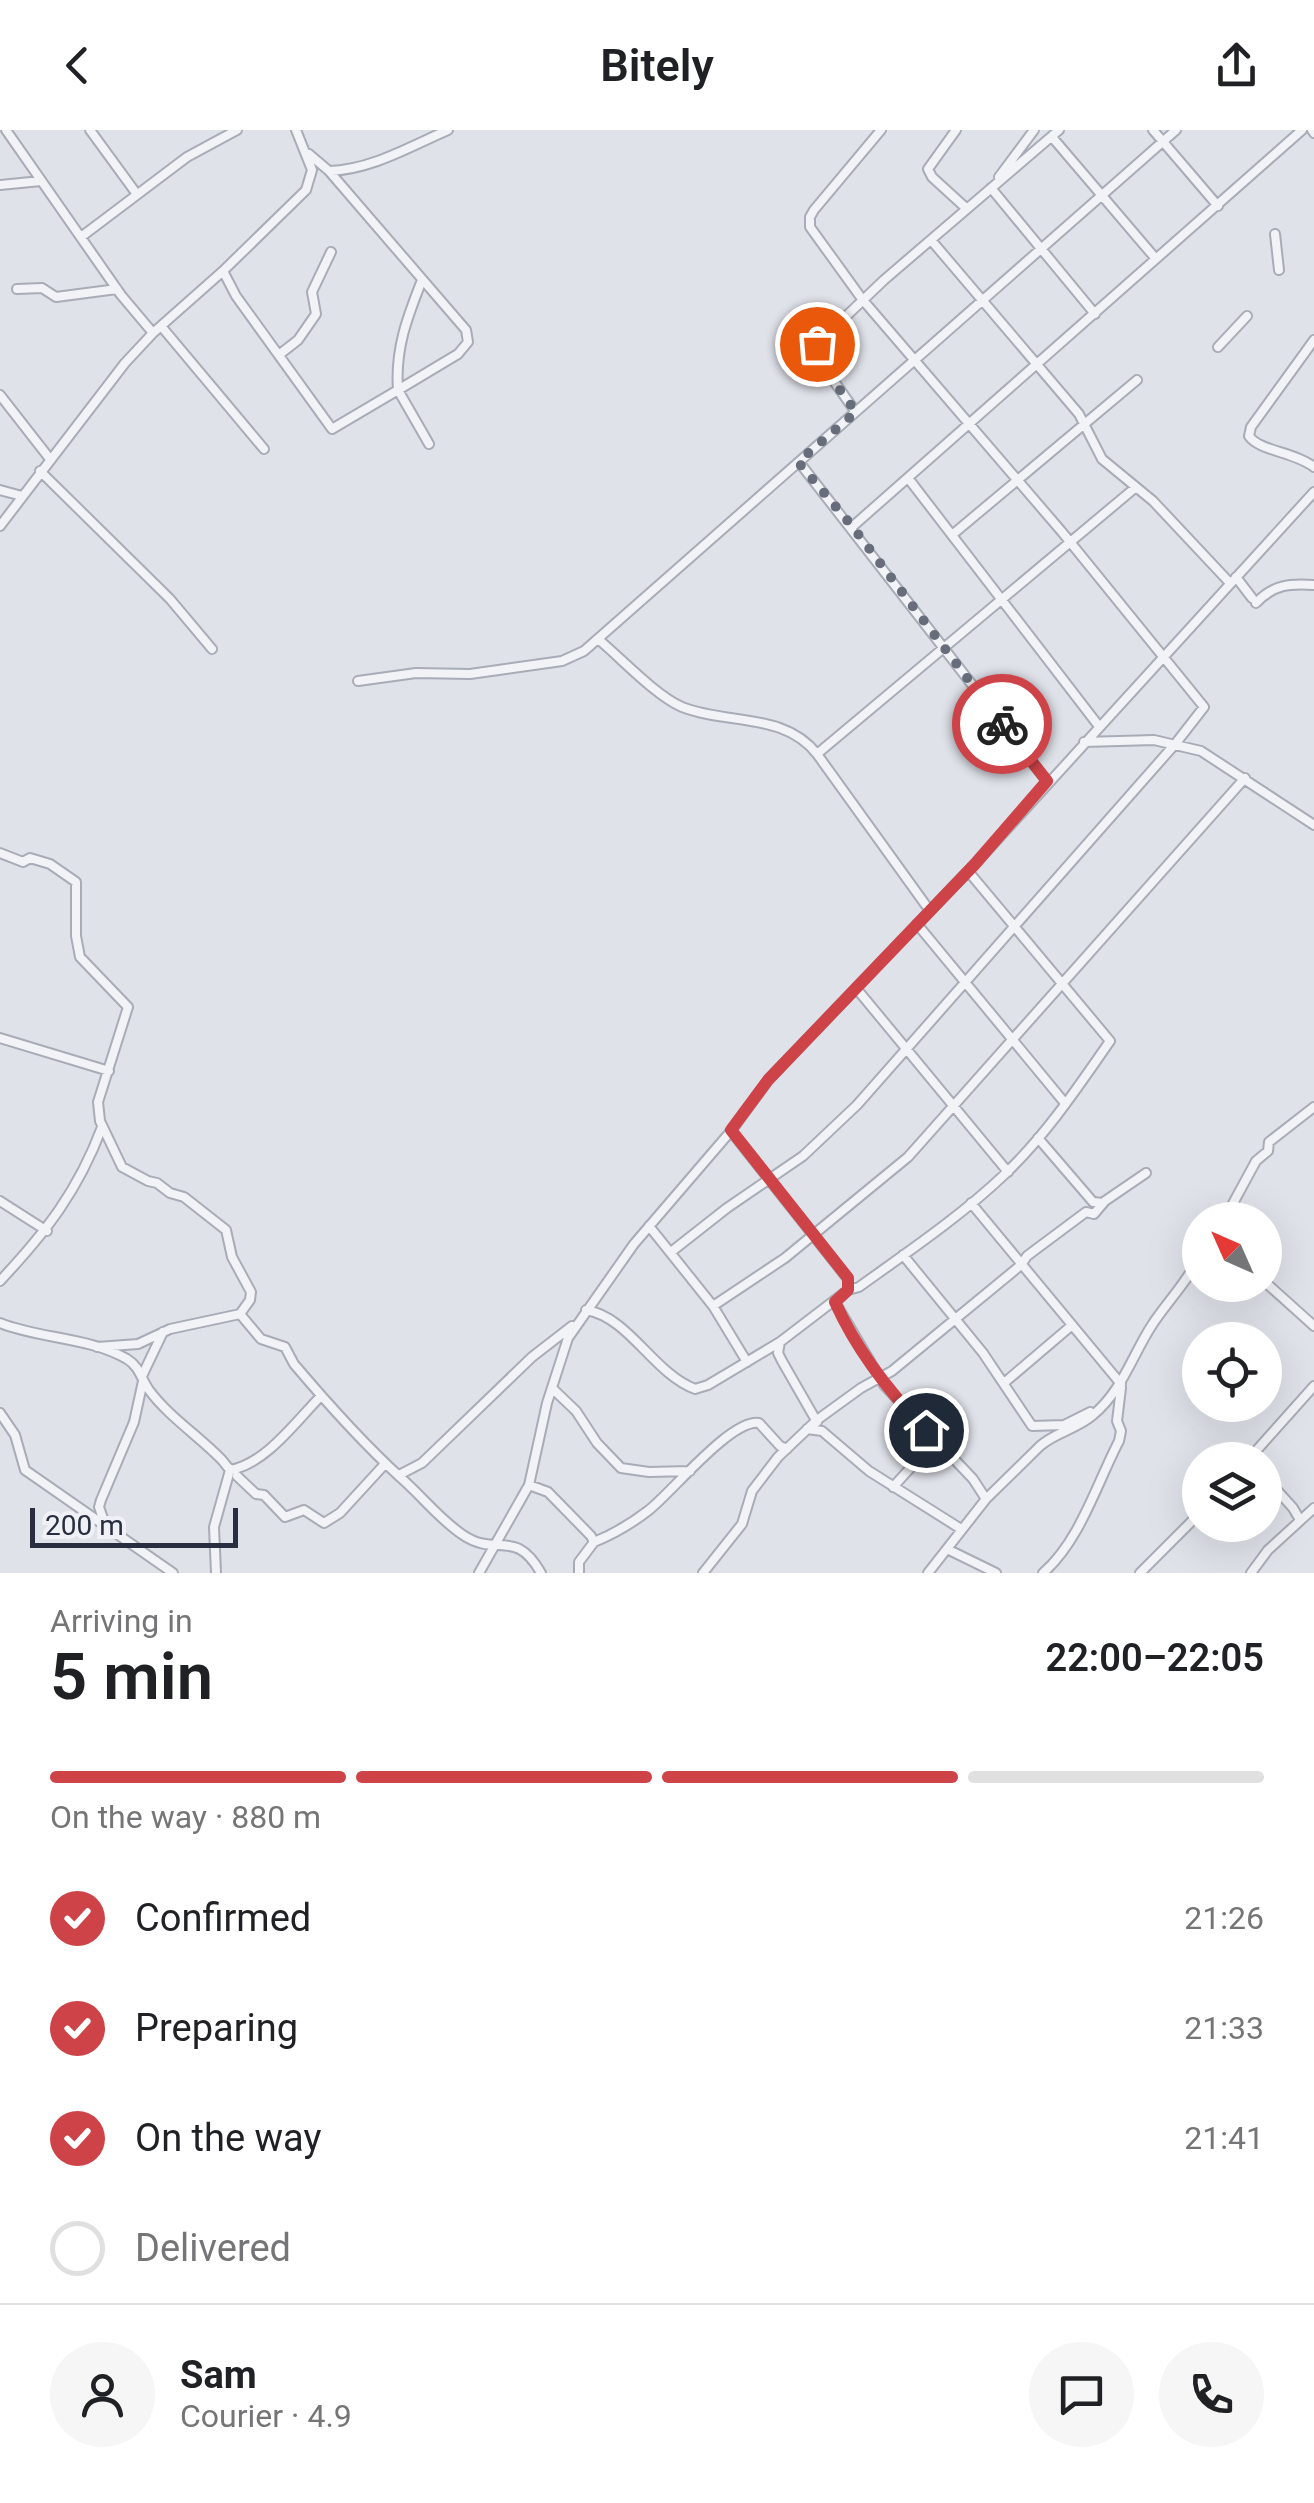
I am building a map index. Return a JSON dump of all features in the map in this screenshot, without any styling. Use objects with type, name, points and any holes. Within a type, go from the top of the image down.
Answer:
[{"type":"street","points":[[6,130],[117,289],[205,375],[264,449]]},
{"type":"street","points":[[90,130],[136,194]]},
{"type":"street","points":[[81,237],[188,157],[237,130]]},
{"type":"street","points":[[0,526],[110,380],[157,329],[224,271],[306,190],[312,170],[309,154],[296,130]]},
{"type":"street","points":[[330,171],[356,168],[448,130]]},
{"type":"street","points":[[670,1252],[803,1156],[844,1117],[1204,707],[1164,654],[862,300],[813,232],[810,217],[881,130]]},
{"type":"street","points":[[956,130],[928,169],[967,209]]},
{"type":"street","points":[[990,190],[1034,130]]},
{"type":"street","points":[[1153,130],[1218,206]]},
{"type":"street","points":[[358,682],[416,673],[470,674],[562,661],[584,650],[1176,130]]},
{"type":"street","points":[[852,526],[1302,130]]},
{"type":"street","points":[[856,412],[816,357],[817,344],[862,300],[1056,133],[1101,196],[1156,259]]},
{"type":"street","points":[[224,271],[236,296],[332,429],[458,354],[468,342],[466,330],[330,171],[309,154]]},
{"type":"street","points":[[0,185],[41,181]]},
{"type":"street","points":[[990,190],[1096,314]]},
{"type":"street","points":[[1274,234],[1279,270]]},
{"type":"street","points":[[930,240],[1079,414],[1102,459],[1136,486],[1254,600],[1284,584],[1314,585]]},
{"type":"street","points":[[280,354],[298,340],[316,314],[312,292],[331,252]]},
{"type":"street","points":[[422,280],[401,334],[396,366],[398,390],[429,444]]},
{"type":"street","points":[[16,289],[42,288],[56,297],[117,289]]},
{"type":"street","points":[[1218,347],[1247,316]]},
{"type":"street","points":[[1314,340],[1311,353],[1249,436],[1258,446],[1292,454],[1314,468]]},
{"type":"street","points":[[952,535],[1137,380]]},
{"type":"street","points":[[0,396],[50,459]]},
{"type":"street","points":[[798,462],[852,526],[1047,781]]},
{"type":"street","points":[[40,471],[170,598],[212,650]]},
{"type":"street","points":[[908,478],[1098,725]]},
{"type":"street","points":[[817,754],[1136,486]]},
{"type":"street","points":[[0,490],[22,496]]},
{"type":"street","points":[[482,1570],[530,1485],[568,1338],[649,1226],[768,1080],[968,871],[1314,492]]},
{"type":"street","points":[[598,639],[677,704],[794,731],[817,754],[930,911]]},
{"type":"street","points":[[1084,742],[1154,740],[1201,751],[1314,825]]},
{"type":"street","points":[[713,1306],[784,1258],[898,1167],[1245,778]]},
{"type":"street","points":[[0,852],[24,862],[30,858],[50,864],[76,882],[80,957],[128,1007],[97,1109],[102,1126],[122,1167],[170,1193],[184,1196],[226,1230],[232,1257],[251,1292],[240,1314],[162,1332],[138,1344],[97,1347]]},
{"type":"street","points":[[586,1310],[603,1314],[689,1387],[701,1388],[780,1342],[848,1290],[860,1287],[903,1256],[1008,1172],[1038,1138],[1110,1040],[968,871]]},
{"type":"street","points":[[918,924],[1064,1102]]},
{"type":"street","points":[[856,988],[1008,1172]]},
{"type":"street","points":[[0,1038],[109,1070]]},
{"type":"street","points":[[1234,1202],[1270,1142],[1314,1107]]},
{"type":"street","points":[[0,1282],[47,1231],[85,1166],[102,1126]]},
{"type":"street","points":[[731,1130],[848,1278],[848,1290]]},
{"type":"street","points":[[1038,1138],[1093,1202],[1103,1204]]},
{"type":"street","points":[[703,1573],[742,1524],[757,1481],[817,1420],[888,1374],[1027,1256],[1086,1212],[1094,1214],[1146,1173]]},
{"type":"street","points":[[0,1201],[47,1231]]},
{"type":"street","points":[[970,1204],[1122,1384],[1117,1421],[1119,1441],[1092,1502],[1061,1556],[1044,1573]]},
{"type":"street","points":[[649,1226],[713,1306],[747,1362]]},
{"type":"street","points":[[903,1256],[1004,1383],[1029,1423],[1038,1428],[1076,1421],[1099,1405],[1114,1385],[1122,1384]]},
{"type":"street","points":[[928,1573],[986,1499],[1044,1442],[1076,1428],[1122,1384],[1150,1328],[1182,1285]]},
{"type":"street","points":[[1282,1297],[1314,1326]]},
{"type":"street","points":[[835,1302],[879,1378],[973,1478],[986,1499]]},
{"type":"street","points":[[240,1314],[261,1338],[285,1347],[294,1364],[384,1465],[450,1525],[480,1545],[516,1546],[541,1573]]},
{"type":"street","points":[[0,1323],[126,1358],[160,1402],[285,1517],[304,1510],[324,1524],[340,1513],[384,1465]]},
{"type":"street","points":[[399,1476],[422,1463],[532,1357],[576,1323]]},
{"type":"street","points":[[1004,1383],[1072,1326]]},
{"type":"street","points":[[106,1529],[99,1507],[134,1422],[142,1378],[162,1332]]},
{"type":"street","points":[[780,1342],[778,1353],[822,1431],[893,1486],[961,1529]]},
{"type":"street","points":[[1264,1442],[1314,1386]]},
{"type":"street","points":[[553,1388],[621,1468],[648,1472],[690,1470]]},
{"type":"street","points":[[216,1573],[214,1527],[234,1473],[262,1455],[322,1396]]},
{"type":"street","points":[[0,1412],[14,1436],[25,1470],[172,1573]]},
{"type":"street","points":[[579,1573],[579,1562],[594,1542],[622,1530],[651,1508],[749,1422],[759,1423],[787,1449]]},
{"type":"street","points":[[807,1430],[822,1431]]},
{"type":"street","points":[[893,1486],[936,1441]]},
{"type":"street","points":[[530,1485],[548,1492],[594,1542]]},
{"type":"street","points":[[1282,1496],[1300,1520]]},
{"type":"street","points":[[1251,1573],[1268,1550],[1314,1508]]},
{"type":"street","points":[[1140,1573],[1182,1531]]},
{"type":"street","points":[[480,1545],[482,1570]]},
{"type":"street","points":[[948,1549],[996,1573]]},
{"type":"way so far","points":[[817,344],[816,357],[856,412],[798,462],[852,526],[1002,724]]},
{"type":"route","points":[[926,1430],[884,1386],[844,1322],[835,1302],[848,1290],[848,1278],[731,1130],[768,1080],[975,864],[1047,781],[1002,724]]}]
